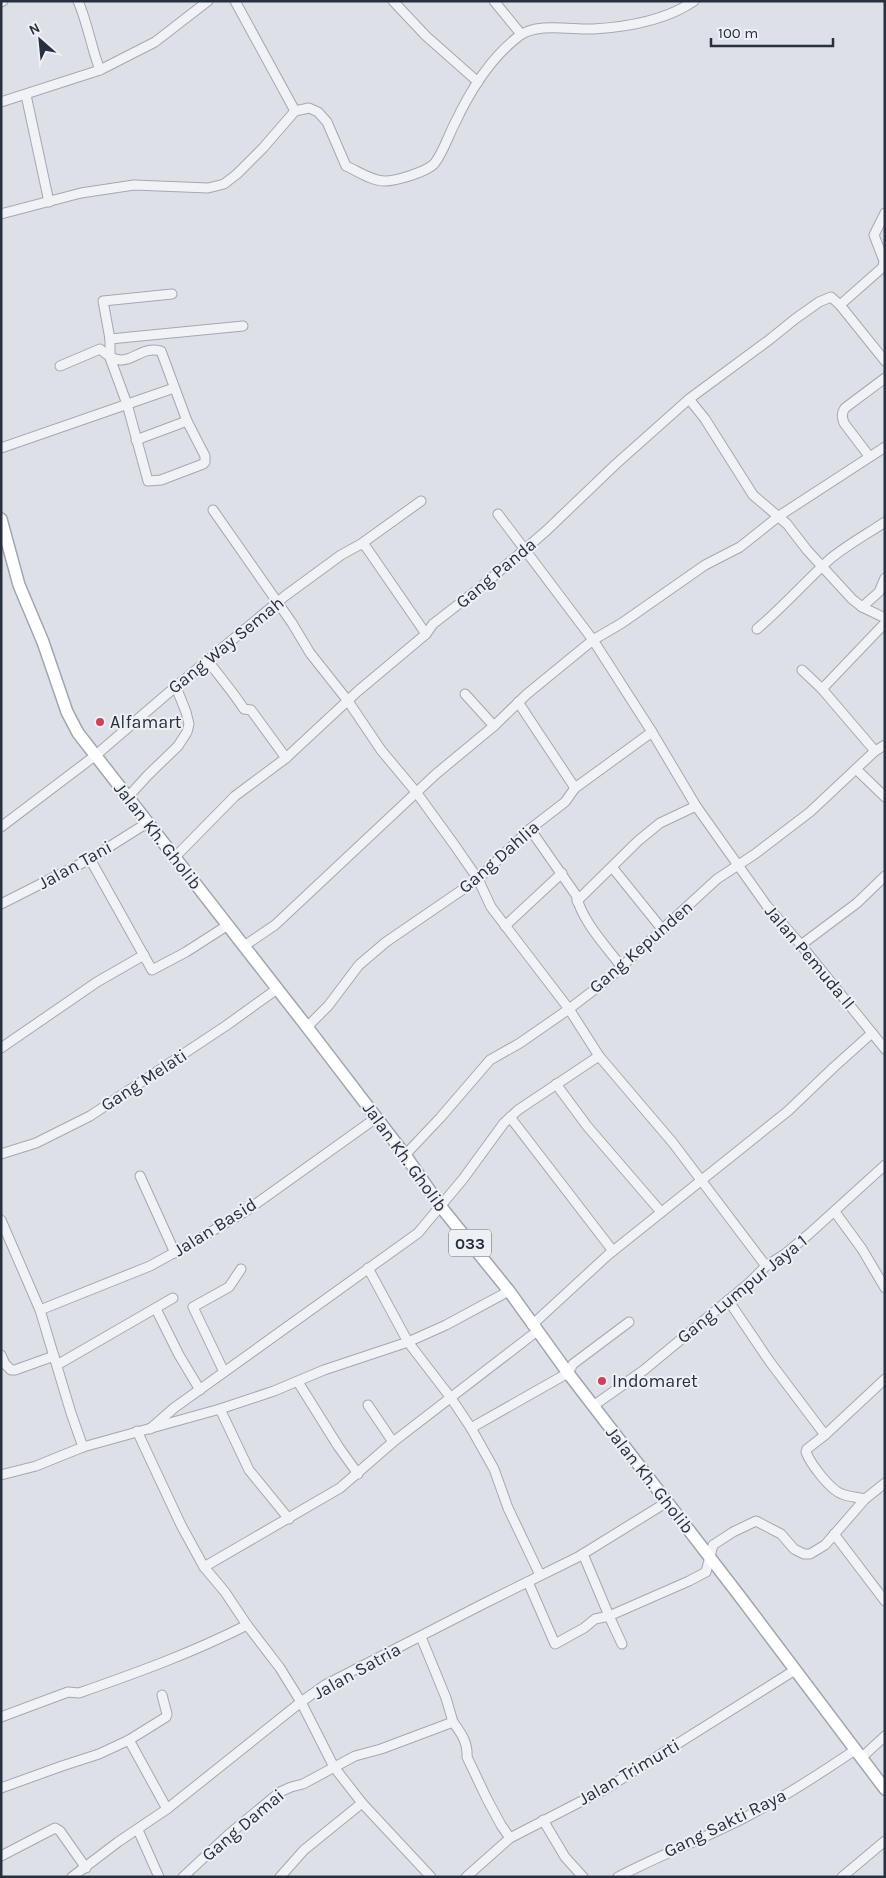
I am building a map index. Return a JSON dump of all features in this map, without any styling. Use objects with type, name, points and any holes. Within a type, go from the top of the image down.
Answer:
[{"type":"main road","name":"Jalan Kh. Gholib","points":[[1,519],[19,585],[43,642],[67,712],[78,733],[405,1155],[440,1207],[508,1291],[532,1330],[568,1373],[885,1789]]},
{"type":"street","points":[[78,1],[85,18],[93,52],[100,70]]},
{"type":"street","points":[[1,102],[100,70],[154,42],[208,1]]},
{"type":"street","points":[[235,1],[295,111]]},
{"type":"street","points":[[393,1],[426,36],[478,82]]},
{"type":"street","points":[[494,1],[521,34]]},
{"type":"street","points":[[1,214],[81,193],[134,185],[208,188],[224,184],[263,148],[295,111],[309,108],[318,112],[327,122],[346,166],[384,181],[416,174],[434,164],[478,82],[504,49],[521,34],[534,29],[620,27],[655,19],[682,9],[694,1]]},
{"type":"street","points":[[26,95],[49,202]]},
{"type":"street","points":[[883,355],[862,333],[840,305],[883,267],[884,261],[874,235],[885,213]]},
{"type":"street","points":[[60,366],[100,349],[110,358],[121,360],[154,350],[160,351],[187,421],[205,456],[203,464],[161,480],[148,481],[128,404],[110,358],[110,339],[103,301],[172,294]]},
{"type":"street","name":"Gang Panda","points":[[175,857],[235,796],[286,758],[348,701],[426,634],[433,624],[524,550],[689,399],[825,298],[831,297],[840,305]]},
{"type":"street","points":[[110,339],[243,326]]},
{"type":"street","points":[[869,456],[844,424],[842,412],[885,378]]},
{"type":"street","points":[[1,448],[174,388]]},
{"type":"street","points":[[689,399],[705,419],[753,495],[779,516],[841,587],[862,607],[885,618]]},
{"type":"street","points":[[136,440],[187,421]]},
{"type":"street","points":[[244,946],[275,925],[416,792],[494,726],[518,702],[593,640],[622,623],[706,565],[740,547],[779,516],[824,488],[869,456],[884,449]]},
{"type":"street","name":"Gang Way Semah","points":[[1,827],[96,755],[176,686],[315,573],[361,544],[421,501]]},
{"type":"street","points":[[213,510],[302,638],[310,653],[348,701],[381,750],[416,792],[478,879],[505,926],[568,1009],[599,1056],[664,1132],[766,1266]]},
{"type":"street","name":"Jalan Pemuda II","points":[[498,514],[593,640],[652,732],[696,806],[767,906],[885,1049]]},
{"type":"street","points":[[757,629],[778,612],[785,602],[831,558],[885,522]]},
{"type":"street","points":[[361,544],[366,547],[426,634]]},
{"type":"street","points":[[862,607],[879,592],[885,578]]},
{"type":"street","points":[[822,689],[885,623]]},
{"type":"street","points":[[208,661],[244,709],[251,710],[286,758]]},
{"type":"street","points":[[802,670],[822,689],[875,751]]},
{"type":"street","points":[[127,798],[178,746],[187,732],[189,724],[176,686]]},
{"type":"street","points":[[465,694],[494,726]]},
{"type":"street","points":[[518,702],[575,788]]},
{"type":"street","name":"Gang Dahlia","points":[[307,1027],[328,1006],[359,965],[386,942],[478,879],[530,829],[565,802],[575,788],[652,732]]},
{"type":"street","name":"Gang Kepunden","points":[[405,1155],[490,1060],[520,1043],[607,980],[717,879],[755,854],[810,812],[875,751],[885,745]]},
{"type":"street","points":[[856,769],[885,797]]},
{"type":"street","points":[[577,901],[638,840],[660,823],[696,806]]},
{"type":"street","name":"Jalan Tani","points":[[1,904],[90,859],[147,823]]},
{"type":"street","points":[[530,829],[576,895],[577,901],[592,927],[621,966]]},
{"type":"street","points":[[90,859],[115,907],[152,970],[186,952],[228,925]]},
{"type":"street","points":[[612,867],[662,929]]},
{"type":"street","points":[[505,926],[562,873]]},
{"type":"street","points":[[801,945],[857,903],[885,876]]},
{"type":"street","points":[[1,1048],[97,982],[144,955]]},
{"type":"street","name":"Gang Melati","points":[[1,1154],[36,1143],[90,1116],[227,1025],[277,988]]},
{"type":"street","points":[[204,1567],[289,1519],[340,1488],[358,1474],[393,1442],[451,1398],[532,1330],[613,1251],[788,1111],[872,1032]]},
{"type":"street","points":[[150,1429],[174,1408],[418,1233],[510,1117],[599,1056]]},
{"type":"street","points":[[556,1084],[588,1126],[660,1212]]},
{"type":"street","points":[[510,1117],[613,1251]]},
{"type":"street","name":"Jalan Basid","points":[[40,1310],[150,1266],[175,1253],[246,1211],[376,1118]]},
{"type":"street","name":"Gang Lumpur Jaya 1","points":[[593,1406],[644,1370],[748,1284],[766,1266],[797,1244],[835,1212],[885,1165]]},
{"type":"street","points":[[140,1176],[175,1253]]},
{"type":"street","points":[[835,1212],[862,1249],[885,1288]]},
{"type":"street","points":[[1,1220],[40,1310],[83,1447]]},
{"type":"street","points":[[368,1268],[408,1342],[451,1398],[471,1428],[494,1469],[508,1508],[540,1575]]},
{"type":"street","points":[[224,1372],[193,1307],[229,1287],[241,1269]]},
{"type":"street","points":[[1,1475],[36,1466],[83,1447],[220,1409],[298,1382],[324,1370],[408,1342],[446,1325],[508,1291]]},
{"type":"street","points":[[1,1355],[11,1370],[56,1360],[156,1309],[173,1298]]},
{"type":"street","points":[[728,1300],[770,1362],[825,1436]]},
{"type":"street","points":[[156,1309],[179,1355],[200,1390]]},
{"type":"street","points":[[471,1428],[568,1373],[573,1364],[629,1322]]},
{"type":"street","points":[[865,1499],[841,1494],[835,1490],[822,1476],[806,1452],[807,1449],[825,1436],[885,1379]]},
{"type":"street","points":[[298,1382],[358,1474]]},
{"type":"street","points":[[368,1405],[393,1442]]},
{"type":"street","points":[[220,1409],[249,1470],[289,1519]]},
{"type":"street","points":[[137,1431],[181,1525],[204,1567],[280,1668],[301,1702],[334,1767],[362,1803],[431,1877]]},
{"type":"street","points":[[528,1582],[555,1644],[584,1628],[595,1619],[689,1581],[706,1572],[711,1559],[713,1545],[749,1523],[756,1521],[781,1534],[794,1549],[804,1554],[810,1554],[825,1545],[865,1499],[885,1483]]},
{"type":"street","name":"Jalan Satria","points":[[72,1877],[118,1842],[167,1809],[325,1685],[583,1554],[667,1502]]},
{"type":"street","points":[[834,1534],[885,1601]]},
{"type":"street","points":[[583,1554],[622,1644]]},
{"type":"street","points":[[1,1717],[68,1692],[79,1693],[120,1680],[208,1645],[247,1625]]},
{"type":"street","points":[[421,1636],[446,1698],[453,1722],[463,1735],[468,1750],[467,1757],[487,1799],[510,1838]]},
{"type":"street","name":"Jalan Trimurti","points":[[466,1877],[510,1838],[606,1788],[795,1670]]},
{"type":"street","points":[[1,1788],[99,1754],[129,1740],[166,1718],[167,1714],[162,1695]]},
{"type":"street","name":"Gang Damai","points":[[183,1877],[228,1835],[276,1795],[291,1787],[303,1784],[355,1756],[381,1749],[453,1722]]},
{"type":"street","name":"Gang Sakti Raya","points":[[618,1877],[761,1809],[858,1754],[885,1736]]},
{"type":"street","points":[[129,1740],[167,1809]]},
{"type":"street","points":[[284,1875],[304,1850],[362,1803]]},
{"type":"street","points":[[543,1820],[565,1857],[583,1877]]},
{"type":"street","points":[[1,1856],[55,1828],[60,1831],[86,1868]]},
{"type":"street","points":[[138,1830],[159,1877]]},
{"type":"street","points":[[842,1877],[885,1842]]},
{"type":"place","name":"Alfamart","points":[[100,722]]},
{"type":"place","name":"Indomaret","points":[[602,1381]]}]
